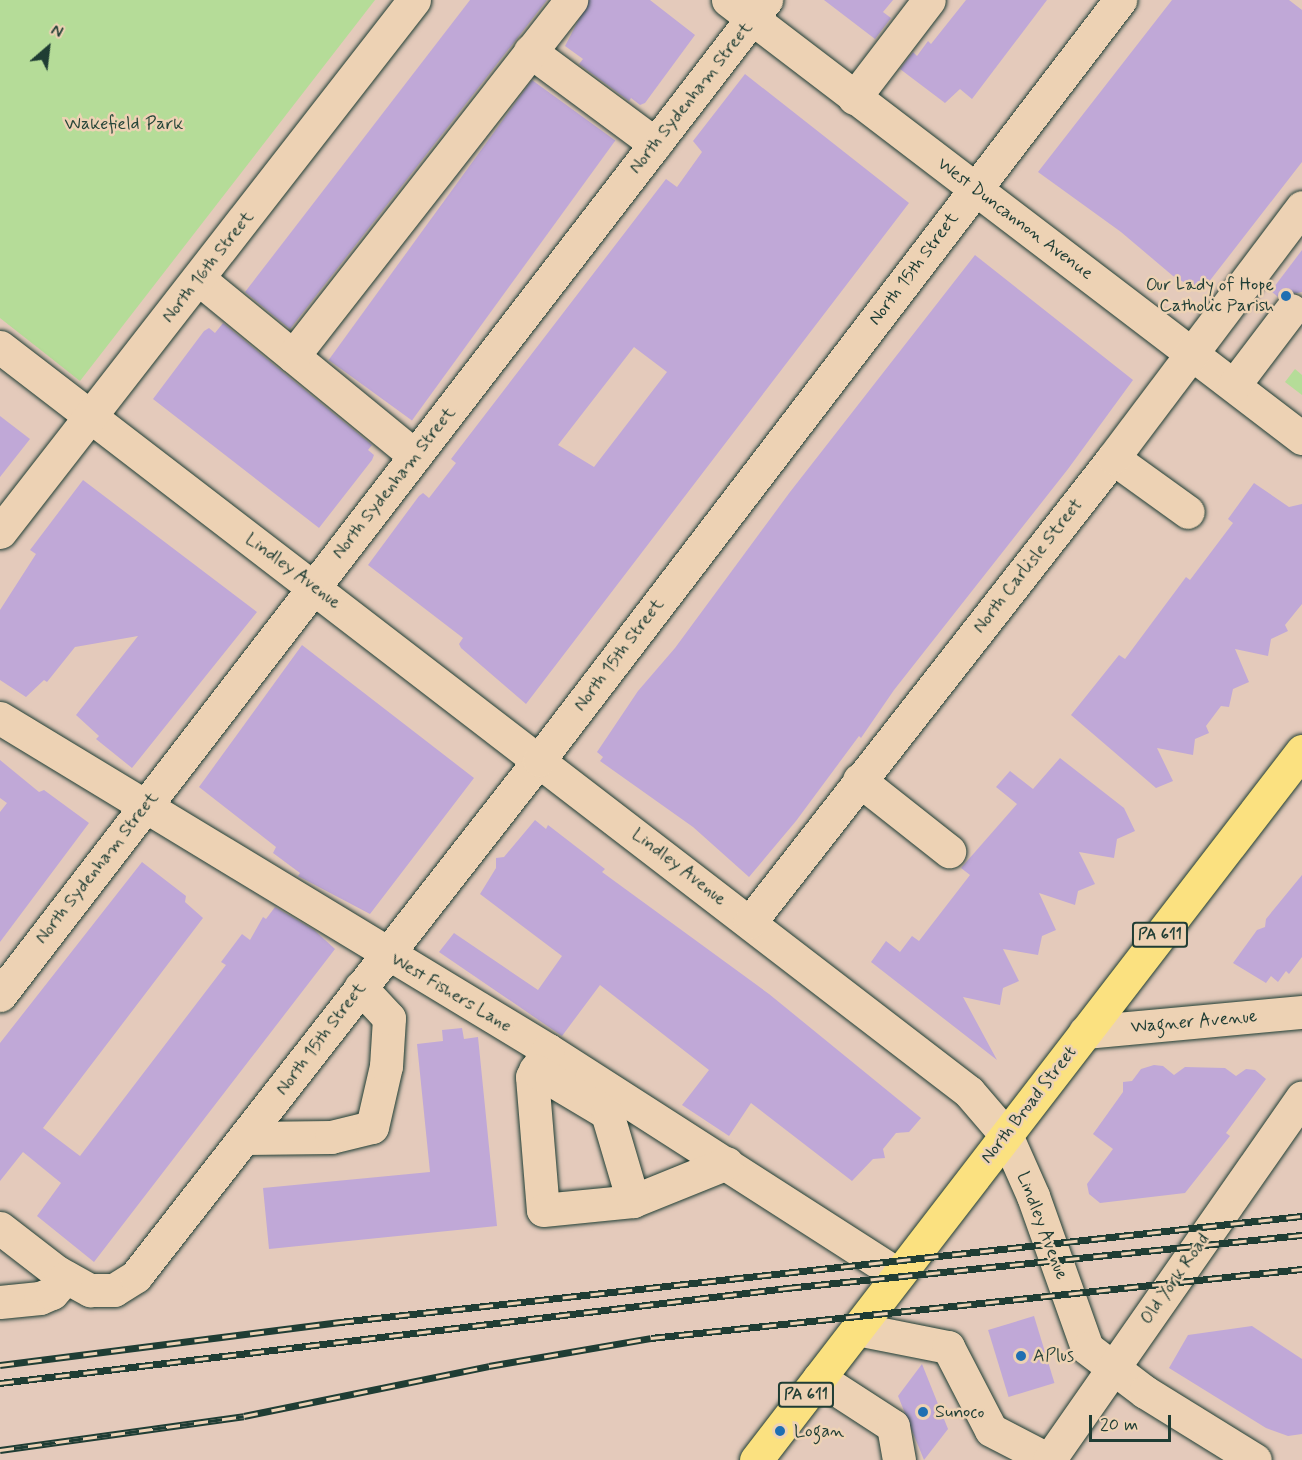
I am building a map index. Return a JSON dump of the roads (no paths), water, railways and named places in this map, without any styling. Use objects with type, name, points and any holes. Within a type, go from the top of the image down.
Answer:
[{"type":"main road","name":"North Broad Street","points":[[756,1460],[1302,751]]},
{"type":"street","name":"North 16th Street","points":[[0,532],[414,0]]},
{"type":"street","points":[[293,356],[572,0]]},
{"type":"street","points":[[854,98],[929,0]]},
{"type":"street","name":"North 15th Street","points":[[66,1278],[90,1290],[103,1291],[127,1285],[136,1276],[247,1138],[385,954],[539,760],[1120,0]]},
{"type":"street","name":"West Duncannon Avenue","points":[[749,6],[854,98],[1302,438]]},
{"type":"street","name":"North Sydenham Street","points":[[0,995],[655,144],[749,6]]},
{"type":"street","points":[[530,51],[655,144]]},
{"type":"street","name":"North Carlisle Street","points":[[750,922],[1113,458],[1302,207]]},
{"type":"street","points":[[199,279],[415,456]]},
{"type":"street","points":[[1234,385],[1291,310]]},
{"type":"street","name":"Lindley Avenue","points":[[0,347],[314,586],[969,1092],[1006,1135],[1033,1196],[1086,1348],[1112,1369],[1255,1460]]},
{"type":"street","points":[[1113,458],[1188,512]]},
{"type":"street","name":"West Fishers Lane","points":[[0,718],[385,954],[542,1060],[727,1163],[898,1275]]},
{"type":"street","points":[[860,780],[949,851]]},
{"type":"street","points":[[247,1138],[332,1137],[372,1127],[386,1066],[389,1018],[360,987]]},
{"type":"street","name":"Wagner Avenue","points":[[1085,1032],[1302,1012]]},
{"type":"street","points":[[633,1201],[607,1113],[542,1060],[532,1077],[543,1210],[633,1201],[727,1163]]},
{"type":"street","name":"Old York Road","points":[[1049,1460],[1302,1098]]},
{"type":"street","points":[[0,1228],[66,1278],[52,1293],[40,1298],[0,1302]]},
{"type":"street","points":[[857,1329],[948,1347],[991,1430],[1049,1460]]},
{"type":"street","points":[[819,1378],[893,1426],[899,1460]]},
{"type":"railway","points":[[0,1365],[340,1322],[1302,1216]]},
{"type":"railway","points":[[0,1383],[787,1288],[1302,1235]]},
{"type":"railway","points":[[0,1450],[244,1416],[489,1366],[651,1338],[1302,1269]]},
{"type":"place","name":"Our Lady of Hope Catholic Parish","points":[[1286,296]]},
{"type":"place","name":"APlus","points":[[1021,1356]]},
{"type":"place","name":"Sunoco","points":[[923,1412]]},
{"type":"place","name":"Logan","points":[[780,1431]]},
{"type":"park label","name":"Wakefield Park","points":[[124,124]]}]
